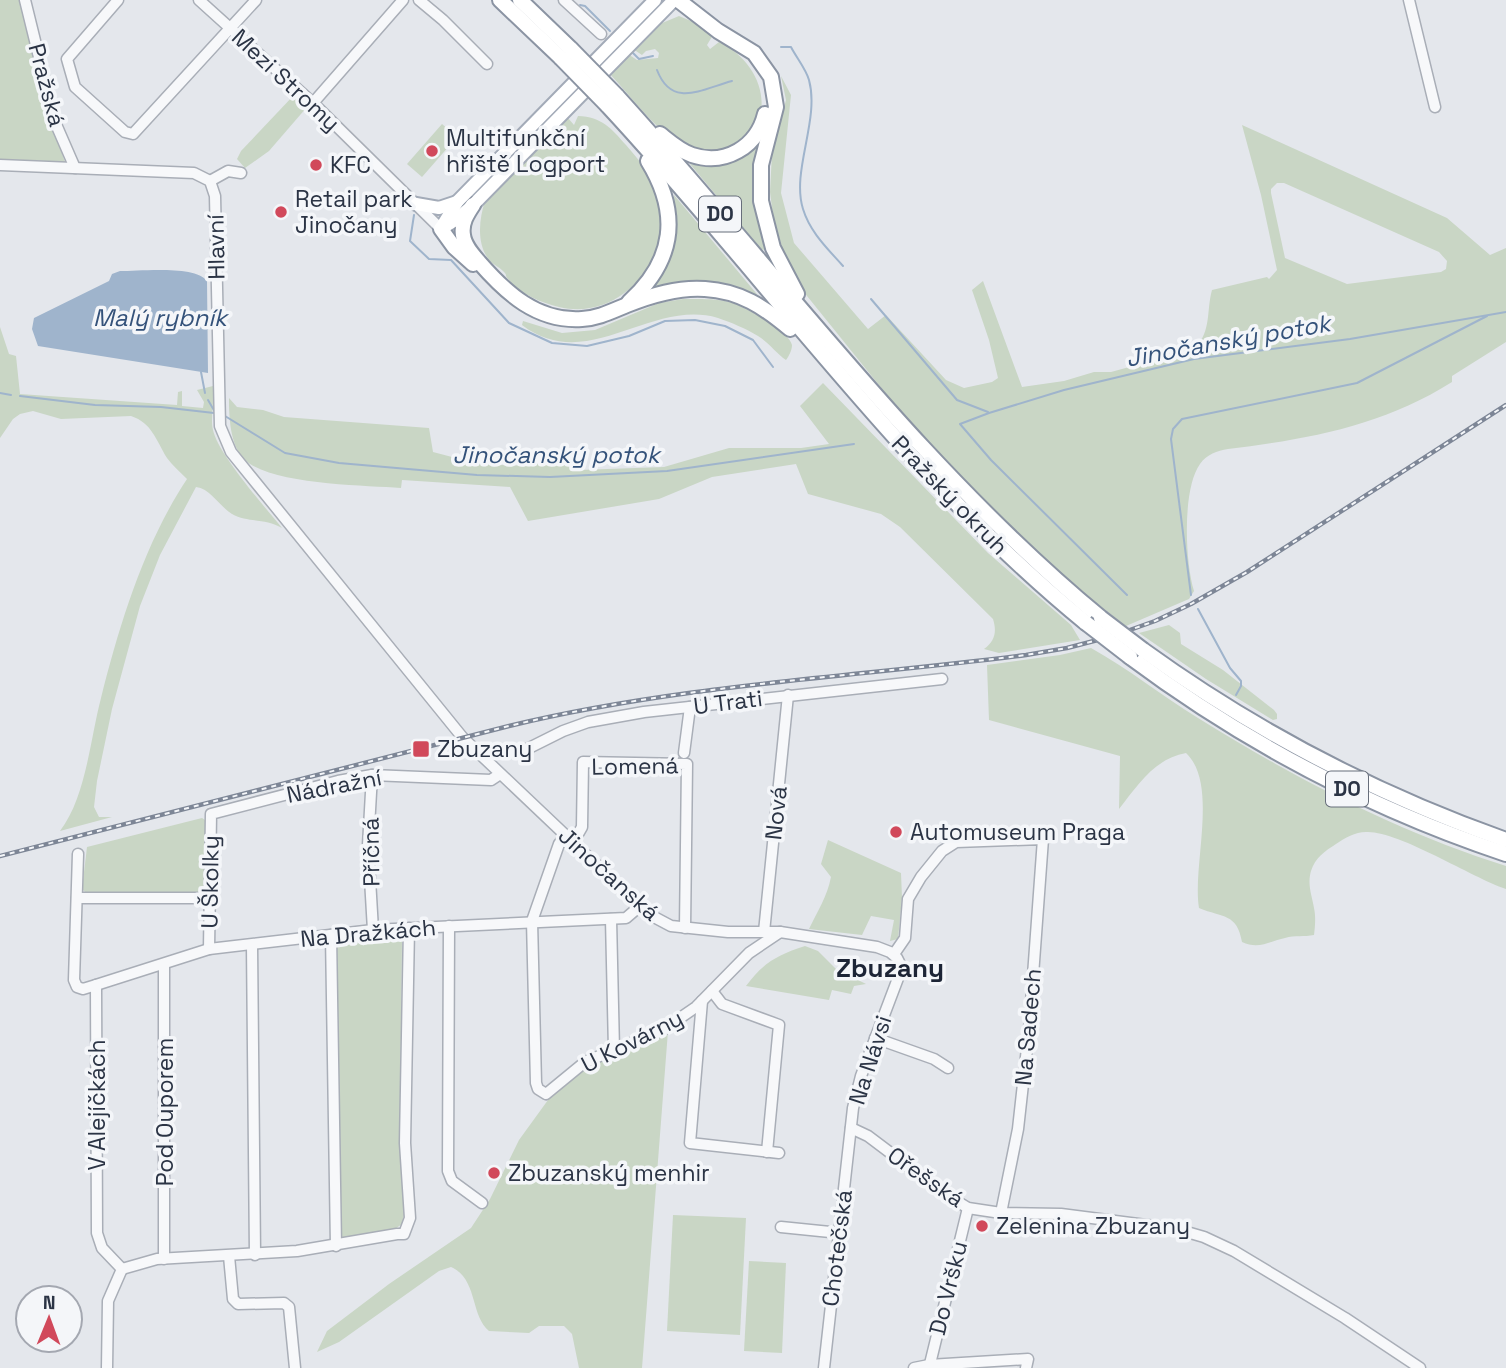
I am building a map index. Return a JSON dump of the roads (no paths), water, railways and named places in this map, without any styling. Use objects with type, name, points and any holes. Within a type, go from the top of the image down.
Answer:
[{"type":"highway","name":"Pražský okruh","points":[[500,0],[566,53]]},
{"type":"highway","name":"Pražský okruh","points":[[520,0],[566,53],[689,177],[893,417],[964,493],[1137,654],[1222,720],[1321,776],[1408,817],[1506,854]]},
{"type":"highway","points":[[676,0],[754,53],[766,67],[773,83],[775,113],[765,146],[761,175],[761,201],[766,228],[783,271],[821,334]]},
{"type":"highway","points":[[612,101],[687,153],[714,158],[742,149],[754,138],[762,124],[766,93],[755,67],[721,33]]},
{"type":"highway","name":"Pražský okruh","points":[[612,101],[626,126],[911,457],[964,513],[1086,623],[1312,756],[1409,803],[1506,840]]},
{"type":"highway","points":[[625,305],[643,288],[660,264],[669,224],[667,202],[661,184],[626,126]]},
{"type":"highway","points":[[473,205],[465,219],[465,243],[489,274]]},
{"type":"highway","points":[[441,229],[473,254]]},
{"type":"highway","points":[[441,229],[460,254],[489,274],[520,302],[551,316],[592,318],[625,305],[679,290],[705,289],[735,294],[769,310],[821,354]]},
{"type":"main road","points":[[441,229],[457,202],[655,0]]},
{"type":"main road","points":[[441,229],[473,205],[676,0]]},
{"type":"main road","points":[[416,204],[439,208],[457,202]]},
{"type":"street","name":"Pražská","points":[[25,0],[55,122],[75,168]]},
{"type":"street","points":[[118,0],[67,59],[75,87],[129,134],[137,132],[256,0]]},
{"type":"street","name":"Mezi Stromy","points":[[198,0],[313,103],[441,229]]},
{"type":"street","points":[[313,103],[403,0]]},
{"type":"street","points":[[419,0],[487,64]]},
{"type":"street","points":[[564,0],[601,34]]},
{"type":"street","points":[[1409,0],[1435,107]]},
{"type":"street","name":"Hlavní","points":[[0,165],[194,173],[210,181],[215,196],[220,426],[231,452],[449,720]]},
{"type":"street","points":[[210,181],[228,171],[241,173]]},
{"type":"street","name":"U Trati","points":[[523,756],[527,749],[588,722],[644,712],[942,679]]},
{"type":"street","name":"Nová","points":[[764,932],[788,695]]},
{"type":"street","points":[[684,753],[690,707]]},
{"type":"street","name":"Jinočanská","points":[[449,720],[500,774],[640,906],[660,921],[685,928],[780,932],[877,947],[894,954]]},
{"type":"street","name":"Lomená","points":[[568,838],[578,834],[582,827],[583,762],[687,764],[685,928]]},
{"type":"street","name":"Nádražní","points":[[211,814],[338,781],[372,775],[491,780],[500,774]]},
{"type":"street","name":"Příčná","points":[[372,775],[368,845],[373,930]]},
{"type":"street","name":"U Školky","points":[[209,949],[211,814]]},
{"type":"street","points":[[532,921],[559,844],[568,838]]},
{"type":"street","name":"Na Sadech","points":[[894,954],[905,938],[908,899],[921,877],[942,851],[956,842],[1043,839],[1029,1030],[1018,1129],[1001,1213]]},
{"type":"street","points":[[78,854],[74,980],[77,987],[83,989],[96,985]]},
{"type":"street","points":[[77,898],[209,898]]},
{"type":"street","name":"Na Dražkách","points":[[96,985],[209,949],[373,930],[626,918],[640,906]]},
{"type":"street","points":[[611,919],[614,1051]]},
{"type":"street","name":"U Kovárny","points":[[532,921],[536,1083],[538,1089],[546,1094],[585,1062],[663,1030],[696,1007],[749,953],[780,932]]},
{"type":"street","points":[[449,926],[448,1171],[452,1181],[482,1203]]},
{"type":"street","points":[[107,1368],[108,1301],[122,1269],[164,1259],[255,1255],[335,1246],[404,1234],[410,1218],[405,1143],[409,928]]},
{"type":"street","points":[[331,935],[335,1246]]},
{"type":"street","points":[[252,945],[255,1255]]},
{"type":"street","name":"Na Návsi","points":[[851,1128],[857,1091],[874,1038],[900,973],[900,964],[894,954]]},
{"type":"street","name":"Pod Ouporem","points":[[164,965],[164,1259]]},
{"type":"street","name":"V Alejíčkách","points":[[96,985],[97,1233],[102,1248],[122,1269]]},
{"type":"street","points":[[712,991],[722,1004],[779,1026],[768,1152]]},
{"type":"street","points":[[702,1000],[690,1143],[779,1153]]},
{"type":"street","points":[[874,1038],[934,1059],[948,1068]]},
{"type":"street","name":"Ořešská","points":[[851,1128],[868,1136],[968,1208],[1174,1228],[1204,1237],[1234,1251],[1345,1318],[1420,1368]]},
{"type":"street","name":"Chotečská","points":[[824,1368],[851,1128]]},
{"type":"street","name":"Do Vršku","points":[[929,1366],[968,1208]]},
{"type":"street","points":[[781,1227],[839,1233]]},
{"type":"street","points":[[229,1256],[233,1299],[238,1304],[284,1303],[289,1307],[295,1368]]},
{"type":"street","points":[[914,1368],[1027,1363]]},
{"type":"water","name":"Malý rybník","points":[[120,271],[180,271],[201,276],[207,281],[208,373],[38,346],[32,329],[34,318],[109,281],[112,274]]},
{"type":"waterway","points":[[580,5],[585,6],[610,31]]},
{"type":"waterway","points":[[781,47],[791,47],[809,80],[811,112],[800,178],[803,209],[815,232],[843,266]]},
{"type":"waterway","points":[[633,53],[639,59],[653,56]]},
{"type":"waterway","points":[[657,70],[663,82],[679,93],[699,91],[732,81]]},
{"type":"waterway","points":[[414,215],[410,241],[429,259],[451,260],[509,323],[552,343],[587,346],[629,336],[665,321],[695,320],[725,326],[753,340],[773,367]]},
{"type":"waterway","points":[[871,299],[957,400],[988,412]]},
{"type":"waterway","name":"Jinočanský potok","points":[[1127,595],[991,460],[960,424],[1064,390],[1194,359],[1350,339],[1506,312]]},
{"type":"waterway","points":[[1191,595],[1171,439],[1173,429],[1182,419],[1357,383],[1487,316]]},
{"type":"waterway","points":[[201,372],[205,393]]},
{"type":"waterway","name":"Jinočanský potok","points":[[0,393],[11,395]]},
{"type":"waterway","name":"Jinočanský potok","points":[[20,396],[95,405],[161,407],[214,413]]},
{"type":"waterway","points":[[208,400],[215,412]]},
{"type":"waterway","name":"Jinočanský potok","points":[[225,416],[285,453],[339,463],[477,475],[550,477],[667,471],[854,444]]},
{"type":"waterway","points":[[1198,609],[1230,668],[1241,681],[1236,695]]},
{"type":"railway","points":[[0,856],[573,712],[701,691],[1026,655],[1113,636],[1191,604],[1247,572],[1506,405]]},
{"type":"place","name":"Multifunkční hřiště Logport","points":[[432,151]]},
{"type":"place","name":"KFC","points":[[316,165]]},
{"type":"place","name":"Retail park Jinočany","points":[[281,212]]},
{"type":"place","name":"Zbuzany","points":[[421,749]]},
{"type":"place","name":"Automuseum Praga","points":[[896,832]]},
{"type":"place","name":"Zbuzanský menhir","points":[[494,1173]]},
{"type":"place","name":"Zelenina Zbuzany","points":[[982,1226]]},
{"type":"district","name":"Zbuzany","points":[[890,968]]}]
